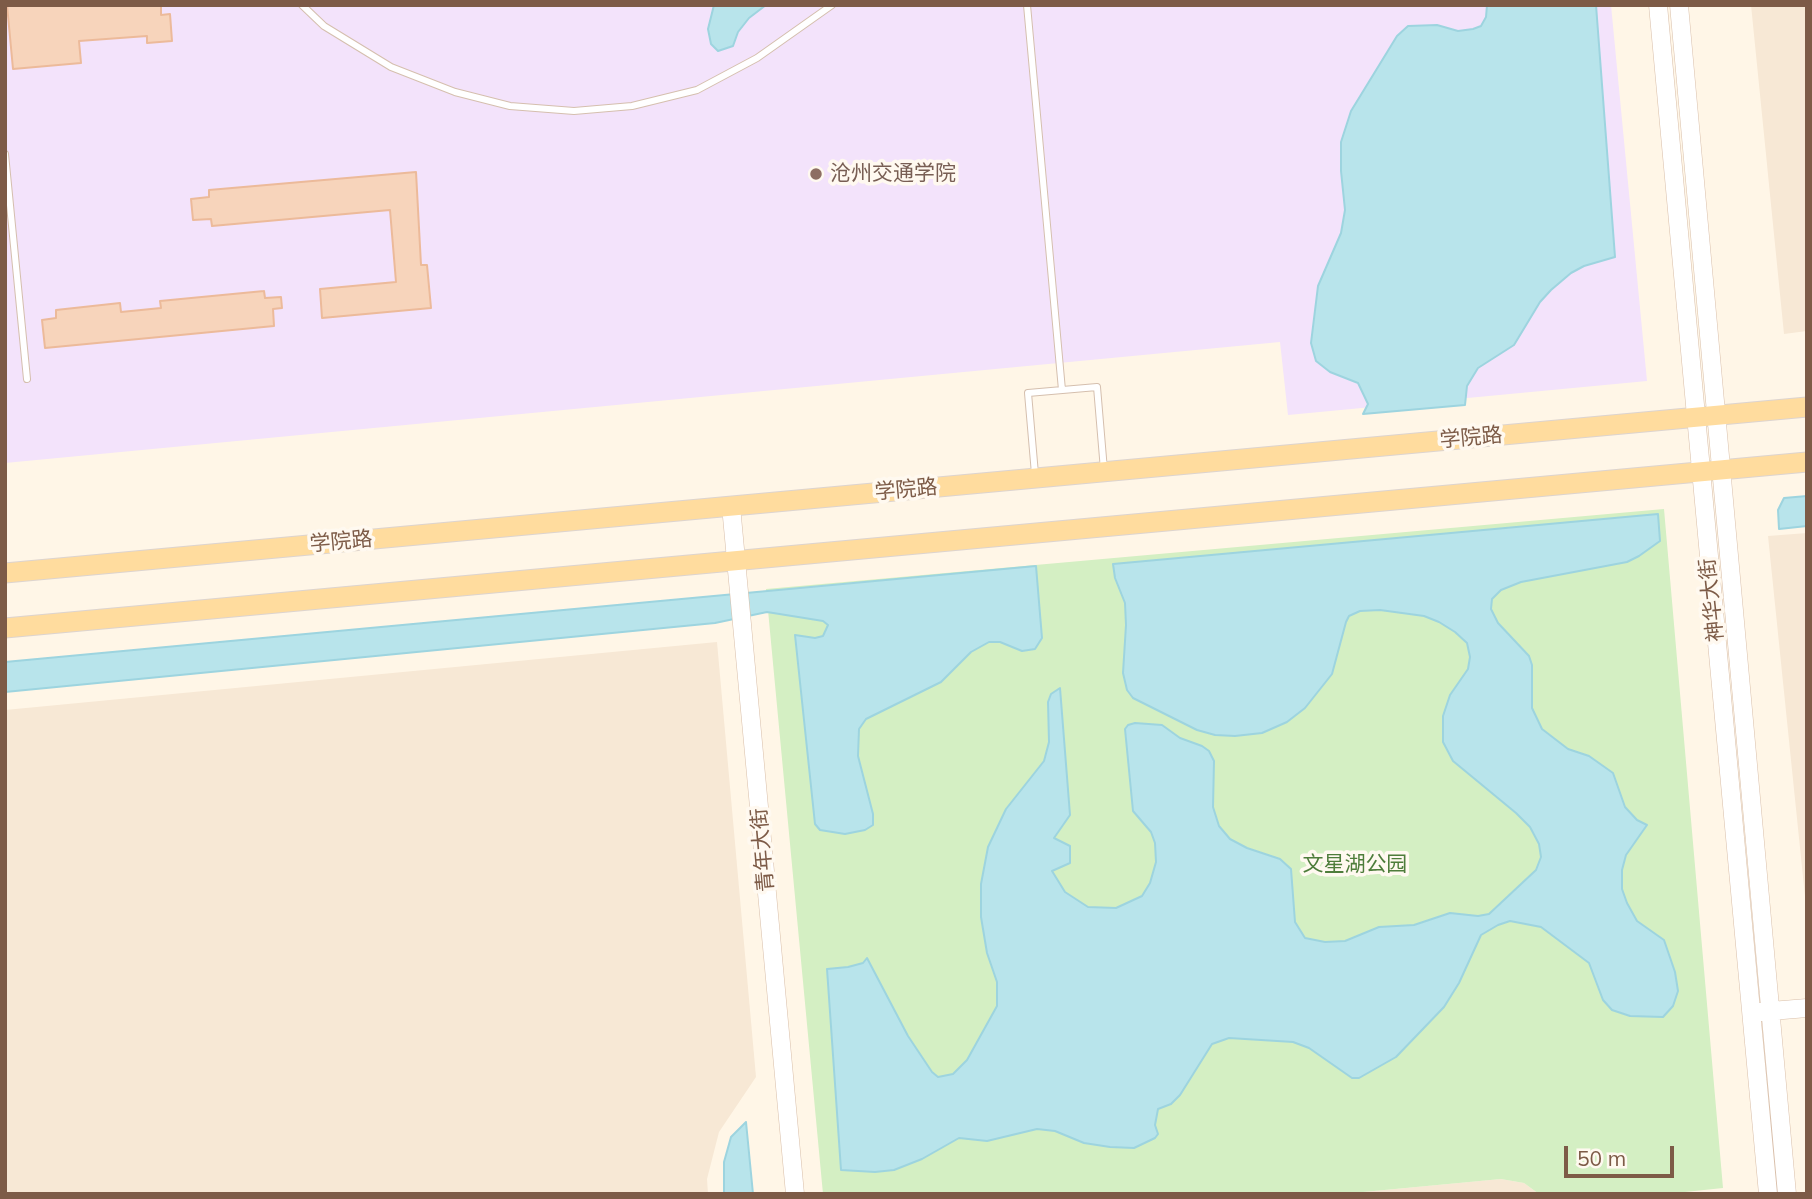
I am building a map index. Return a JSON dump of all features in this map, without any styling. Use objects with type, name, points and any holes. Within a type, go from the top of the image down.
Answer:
[{"type":"main road","name":"神华大街","points":[[1658,5],[1699,472],[1768,1194]]},
{"type":"main road","name":"神华大街","points":[[1679,5],[1787,1194]]},
{"type":"main road","name":"学院路","points":[[5,573],[1807,407]]},
{"type":"main road","points":[[5,628],[1807,462]]},
{"type":"main road","name":"青年大街","points":[[731,506],[795,1194]]},
{"type":"main road","points":[[1752,1013],[1807,1008]]},
{"type":"lane","points":[[302,5],[324,26],[391,67],[443,87],[510,106],[574,111],[632,106],[698,90],[757,58],[832,5]]},
{"type":"lane","points":[[1027,5],[1062,390]]},
{"type":"lane","points":[[5,154],[27,379]]},
{"type":"lane","points":[[1035,478],[1028,393],[1062,390],[1097,387],[1104,472]]},
{"type":"shaded area","name":"沧州交通学院","points":[[5,5],[1611,5],[1647,381],[1288,415],[1280,342],[5,463]]},
{"type":"shaded area","points":[[1751,5],[1807,5],[1807,331],[1784,334]]},
{"type":"shaded area","points":[[1807,533],[1807,916],[1768,536]]},
{"type":"shaded area","points":[[717,642],[756,1077],[719,1132],[707,1179],[708,1194],[5,1194],[5,710]]},
{"type":"shaded area","points":[[1501,1179],[1524,1183],[1539,1194],[1342,1194]]},
{"type":"green space","name":"文星湖公园","points":[[1664,509],[1723,1188],[1666,1194],[1539,1194],[1524,1183],[1501,1179],[1342,1194],[823,1194],[766,589]]},
{"type":"water","points":[[714,5],[766,5],[749,18],[738,32],[733,46],[718,51],[711,44],[708,29]]},
{"type":"water","points":[[1487,5],[1596,5],[1615,257],[1584,266],[1551,290],[1540,302],[1514,345],[1478,368],[1467,386],[1465,405],[1363,414],[1368,404],[1358,383],[1330,372],[1316,361],[1311,343],[1318,286],[1341,233],[1345,210],[1341,142],[1351,111],[1397,36],[1408,26],[1437,25],[1458,31],[1473,29],[1481,26],[1486,17]]},
{"type":"water","points":[[1807,496],[1807,526],[1779,529],[1778,510],[1784,498]]},
{"type":"water","points":[[1658,514],[1660,541],[1639,556],[1627,562],[1521,582],[1501,590],[1492,599],[1491,609],[1498,623],[1529,656],[1532,665],[1532,708],[1542,729],[1568,749],[1589,756],[1613,773],[1625,807],[1637,820],[1647,825],[1626,855],[1622,870],[1622,889],[1637,921],[1664,940],[1675,972],[1678,991],[1673,1006],[1663,1017],[1630,1016],[1612,1010],[1603,1000],[1589,963],[1541,927],[1510,921],[1481,935],[1459,983],[1444,1007],[1396,1057],[1359,1078],[1352,1078],[1309,1048],[1293,1042],[1229,1038],[1212,1044],[1180,1095],[1171,1104],[1158,1109],[1155,1125],[1158,1134],[1155,1138],[1134,1148],[1084,1143],[1055,1131],[1037,1129],[987,1141],[959,1138],[922,1159],[894,1170],[841,1170],[827,969],[863,963],[867,958],[908,1036],[932,1072],[938,1077],[953,1074],[967,1060],[997,1006],[997,982],[987,953],[981,917],[981,884],[988,847],[1006,809],[1044,761],[1049,742],[1048,702],[1051,694],[1060,688],[1070,815],[1054,838],[1070,846],[1070,863],[1052,871],[1065,892],[1088,907],[1116,908],[1142,896],[1150,883],[1156,862],[1155,843],[1151,832],[1133,811],[1125,729],[1135,723],[1162,725],[1180,738],[1209,751],[1214,761],[1213,807],[1219,826],[1230,839],[1280,859],[1291,869],[1295,922],[1305,938],[1325,942],[1345,941],[1379,927],[1414,925],[1450,913],[1478,916],[1489,914],[1536,870],[1541,857],[1539,844],[1530,827],[1453,761],[1443,742],[1443,716],[1450,695],[1468,669],[1470,657],[1467,643],[1455,632],[1424,616],[1380,610],[1360,611],[1349,616],[1332,674],[1305,708],[1287,722],[1262,733],[1215,735],[1197,730],[1133,698],[1127,690],[1123,673],[1125,603],[1115,578],[1113,564]]},
{"type":"water","points":[[1036,566],[1042,638],[1035,649],[1022,651],[1000,642],[989,642],[971,652],[941,682],[866,719],[859,729],[858,756],[873,814],[873,825],[865,830],[845,834],[820,830],[815,824],[795,635],[815,638],[823,636],[828,625],[823,621],[767,612],[715,623],[5,692],[5,662]]},
{"type":"water","points":[[746,1122],[753,1194],[724,1194],[724,1162],[731,1137]]},
{"type":"building","points":[[7,5],[161,5],[161,15],[170,14],[172,41],[147,43],[147,36],[79,41],[81,63],[13,69]]},
{"type":"building","points":[[416,172],[421,265],[427,265],[431,308],[322,318],[320,289],[396,282],[390,210],[212,226],[211,219],[193,220],[191,199],[209,197],[209,190]]},
{"type":"building","points":[[264,291],[265,298],[281,297],[282,308],[273,309],[274,326],[45,348],[42,320],[56,318],[56,310],[120,303],[121,312],[161,308],[160,301]]},
{"type":"place","name":"沧州交通学院","points":[[816,174]]}]
